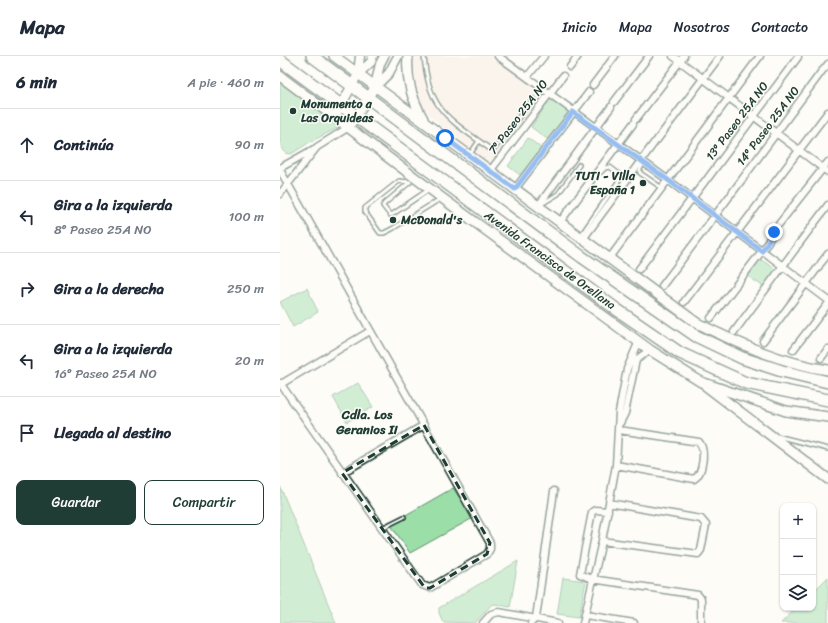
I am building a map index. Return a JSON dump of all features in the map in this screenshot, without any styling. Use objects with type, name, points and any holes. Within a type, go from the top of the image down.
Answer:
[{"type":"highway","name":"Avenida Francisco de Orellana","points":[[312,56],[582,257],[696,336],[742,358],[782,371],[828,382]]},
{"type":"highway","name":"Avenida Francisco de Orellana","points":[[280,60],[616,309],[680,353],[746,383],[828,400]]},
{"type":"main road","points":[[334,56],[697,323],[728,338],[775,357],[828,370]]},
{"type":"main road","points":[[358,74],[360,56]]},
{"type":"main road","points":[[335,118],[358,74],[370,62],[373,56]]},
{"type":"main road","points":[[375,87],[380,64],[384,56]]},
{"type":"main road","points":[[349,128],[375,87],[390,73],[398,56]]},
{"type":"main road","points":[[408,56],[407,68],[409,86],[414,101],[424,121]]},
{"type":"main road","name":"Avenida Francisco de Orellana","points":[[280,76],[349,128],[413,180],[430,189],[638,342],[701,382],[786,411],[828,417]]},
{"type":"main road","points":[[701,382],[828,479]]},
{"type":"street","points":[[498,56],[506,58],[527,77],[573,112],[668,180],[828,300]]},
{"type":"street","points":[[527,77],[544,56]]},
{"type":"street","points":[[570,67],[578,56]]},
{"type":"street","points":[[593,84],[615,56]]},
{"type":"street","points":[[538,206],[649,56]]},
{"type":"street","points":[[673,56],[682,59],[754,117],[826,170]]},
{"type":"street","points":[[582,238],[643,162],[656,142],[720,56]]},
{"type":"street","points":[[609,259],[760,56]]},
{"type":"street","name":"13º Paseo 25A NO","points":[[639,269],[798,57]]},
{"type":"street","points":[[562,223],[634,122],[682,59]]},
{"type":"street","name":"14º Paseo 25A NO","points":[[662,286],[825,68]]},
{"type":"street","name":"7º Paseo 25A NO","points":[[490,171],[548,93],[563,76]]},
{"type":"street","points":[[515,189],[573,112],[590,92]]},
{"type":"street","points":[[684,302],[828,112]]},
{"type":"street","points":[[349,128],[280,169],[490,543],[490,548],[487,554],[430,588],[426,588],[422,585],[381,529],[280,383],[370,331]]},
{"type":"street","points":[[280,194],[317,147]]},
{"type":"street","points":[[779,224],[826,170],[828,162]]},
{"type":"street","points":[[734,332],[828,205]]},
{"type":"street","points":[[711,318],[762,251],[774,232]]},
{"type":"street","points":[[762,341],[828,254]]},
{"type":"street","points":[[793,350],[828,304]]},
{"type":"street","points":[[583,623],[586,616],[592,579],[602,541],[616,465],[620,423],[619,412],[627,369],[634,359],[638,342]]},
{"type":"street","points":[[821,358],[828,349]]},
{"type":"street","points":[[634,359],[650,350]]},
{"type":"street","points":[[342,473],[424,425]]},
{"type":"street","points":[[616,465],[694,479],[700,473],[704,449],[699,442],[619,430]]},
{"type":"street","points":[[534,621],[554,491]]},
{"type":"street","points":[[602,541],[698,554],[701,550],[706,526],[701,519],[609,503]]},
{"type":"street","points":[[608,511],[595,510],[592,512],[580,571],[583,577],[698,595],[701,599],[701,623]]},
{"type":"street","points":[[483,623],[490,614],[498,612],[534,621],[558,623]]},
{"type":"street","points":[[586,616],[634,623]]},
{"type":"lane","points":[[424,56],[429,89],[438,107],[456,125],[490,149],[495,148],[533,99]]},
{"type":"lane","points":[[469,155],[479,141]]},
{"type":"lane","points":[[643,162],[639,171],[641,176],[662,188]]},
{"type":"lane","points":[[538,206],[558,194],[579,165]]},
{"type":"lane","points":[[562,223],[602,170],[610,167],[616,171],[620,176],[619,183],[582,238]]},
{"type":"lane","points":[[413,180],[384,204],[383,206],[390,215],[430,189]]},
{"type":"lane","points":[[413,180],[399,181],[365,208],[365,212],[380,233],[384,233],[392,229],[442,198]]},
{"type":"lane","points":[[765,432],[828,449]]},
{"type":"lane","points":[[381,529],[404,517]]},
{"type":"highlighted area","points":[[424,425],[490,543],[487,554],[430,588],[425,588],[342,473]]},
{"type":"shaded area","points":[[413,56],[492,56],[544,94],[490,167],[431,117],[423,107],[416,86]]},
{"type":"green space","points":[[280,80],[341,126],[291,154],[285,153],[280,143]]},
{"type":"green space","points":[[551,98],[569,111],[547,139],[531,127]]},
{"type":"green space","points":[[528,138],[541,148],[520,175],[508,166]]},
{"type":"green space","points":[[758,258],[777,270],[764,287],[746,275]]},
{"type":"green space","points":[[307,288],[318,312],[293,327],[280,302]]},
{"type":"green space","points":[[358,383],[373,407],[347,422],[333,397]]},
{"type":"green space","points":[[280,486],[336,623],[280,623]]},
{"type":"green space","points":[[453,488],[473,518],[410,553],[390,524]]},
{"type":"green space","points":[[518,561],[510,607],[495,604],[491,605],[475,623],[443,622],[439,613],[439,608]]},
{"type":"green space","points":[[828,577],[828,623],[781,623],[794,611],[816,611],[816,589]]},
{"type":"green space","points":[[563,578],[586,581],[579,617],[557,614]]},
{"type":"place","name":"Monumento a Las Orquideas","points":[[293,111]]},
{"type":"place","name":"TUTI - Villa España 1","points":[[643,183]]},
{"type":"place","name":"McDonald's","points":[[393,220]]},
{"type":"district","name":"Cdla. Los Geranios II","points":[[367,422]]},
{"type":"route","points":[[445,138],[515,189],[573,112],[596,127],[762,251],[774,232]]}]
